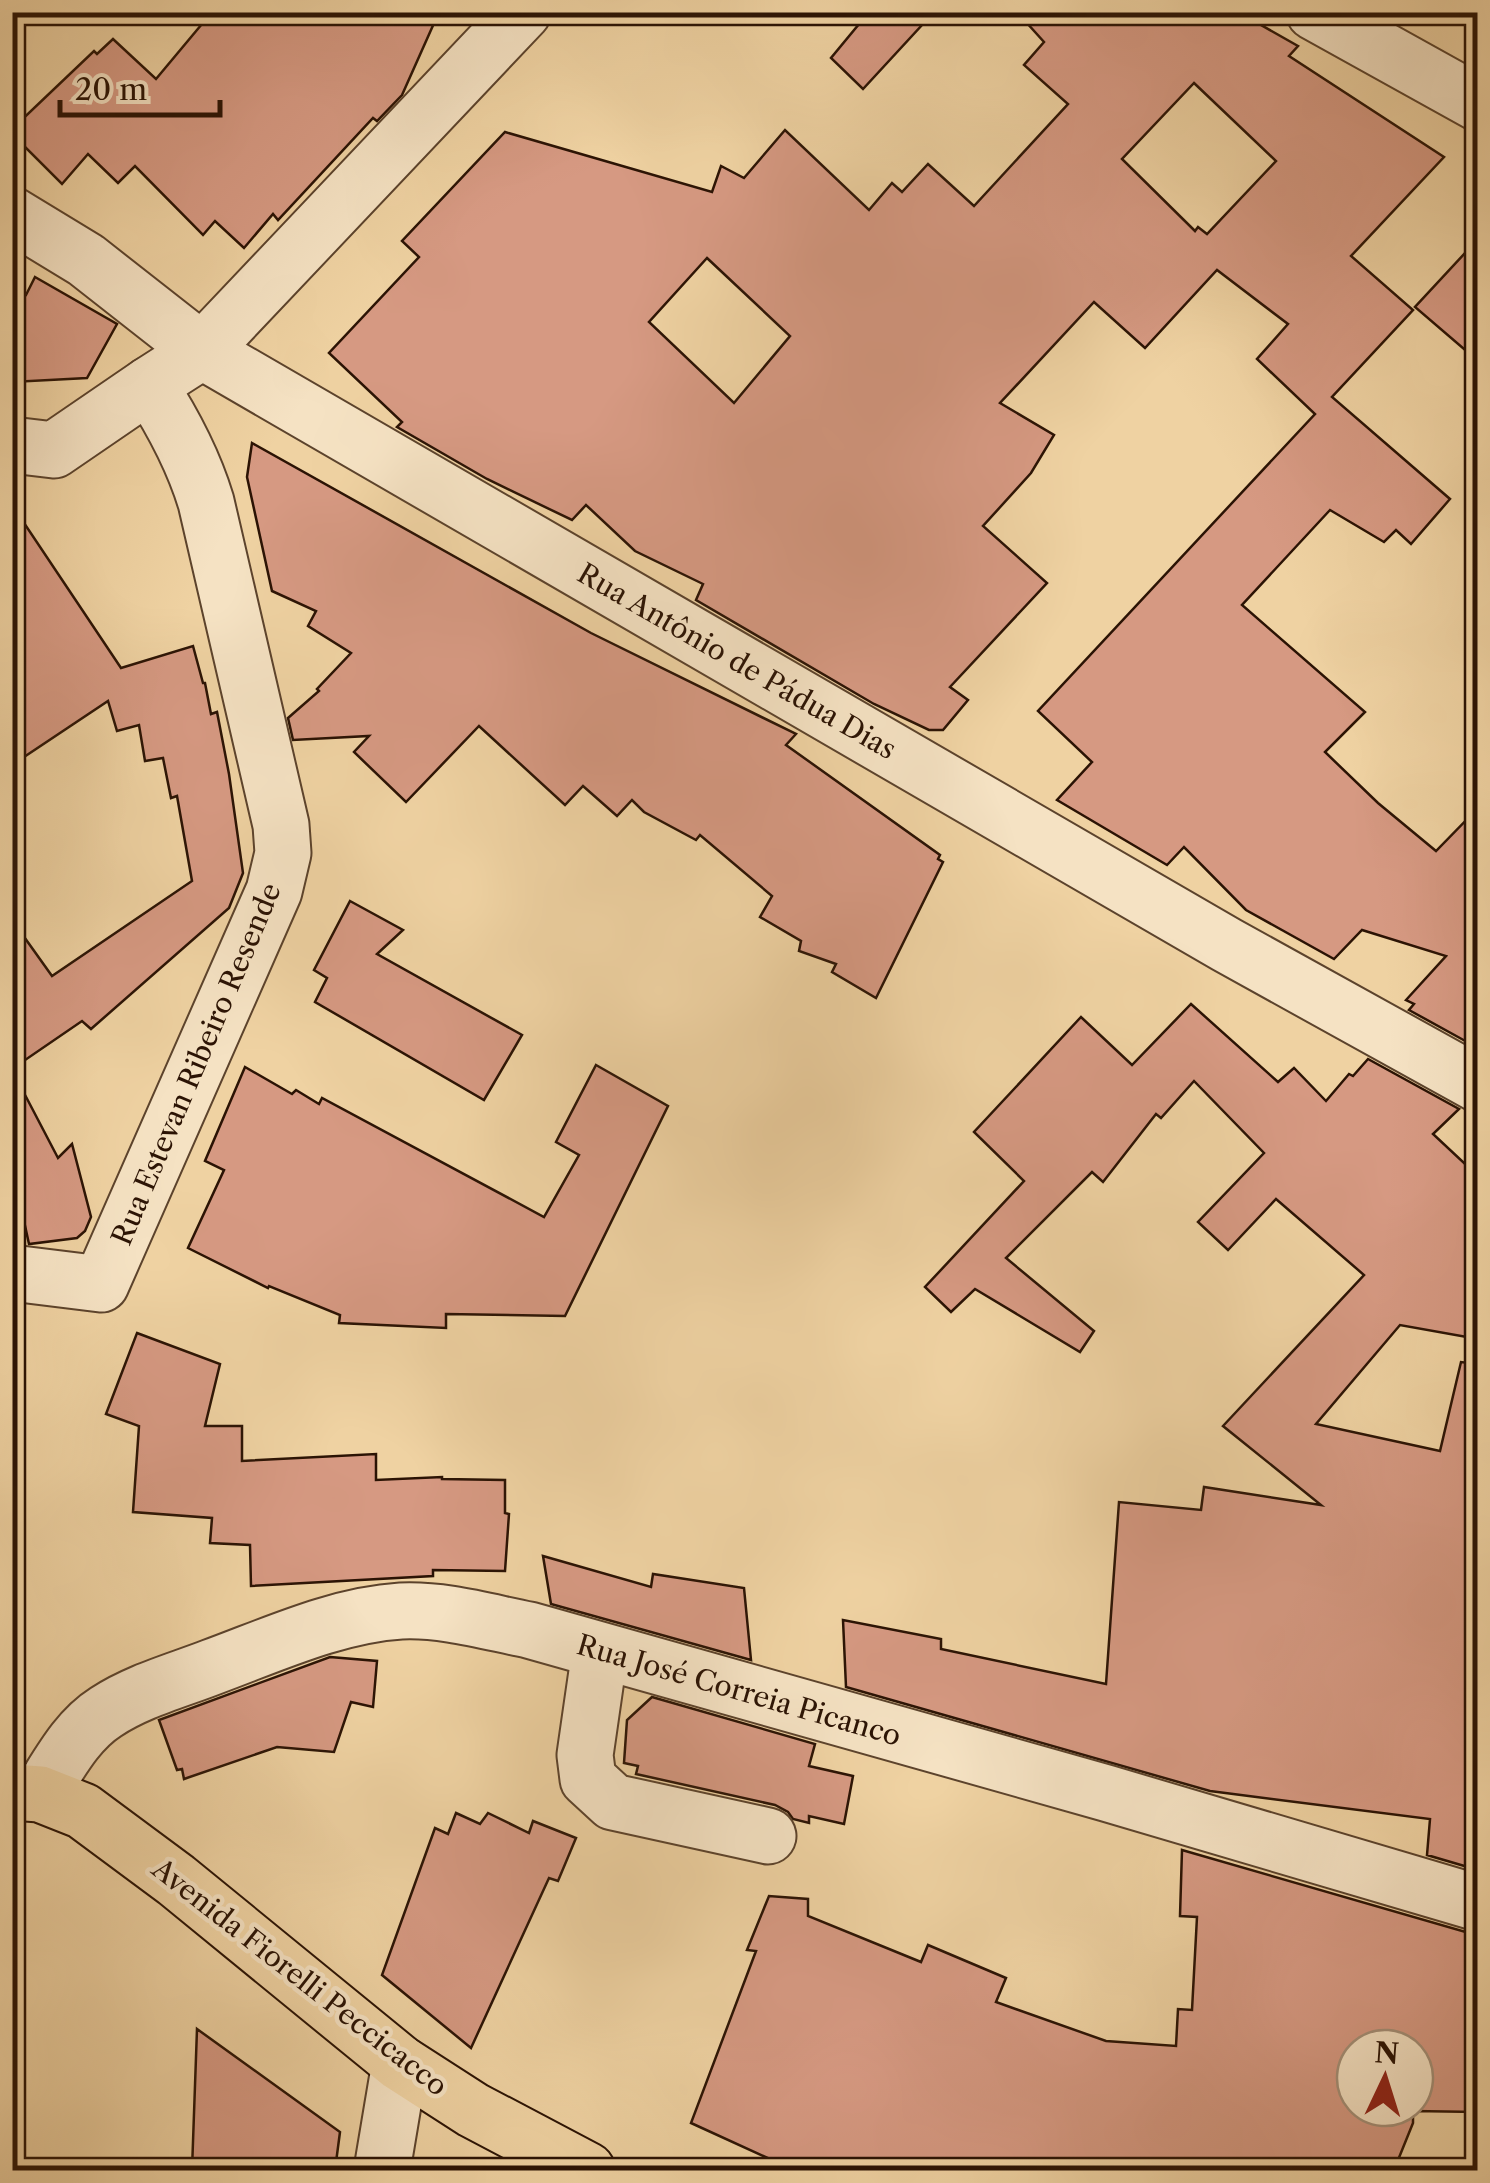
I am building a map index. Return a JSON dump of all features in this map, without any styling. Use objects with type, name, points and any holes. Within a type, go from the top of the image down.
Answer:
[{"type":"main road","name":"Avenida Fiorelli Peccicacco","points":[[26,1793],[82,1811],[176,1880],[400,2063],[473,2110],[587,2170]]},
{"type":"street","points":[[26,458],[202,351],[523,12]]},
{"type":"street","points":[[1314,12],[1478,103]]},
{"type":"street","name":"Rua Antônio de Pádua Dias","points":[[12,215],[86,260],[202,351],[1227,945],[1478,1084]]},
{"type":"street","name":"Rua Estevan Ribeiro Resende","points":[[12,1272],[101,1284],[267,908],[283,853],[282,825],[206,502],[195,466],[148,385]]},
{"type":"street","name":"Rua José Correia Picanco","points":[[26,1793],[80,1733],[105,1712],[139,1694],[300,1634],[356,1618],[402,1611],[446,1614],[529,1630],[1478,1903]]},
{"type":"street","points":[[600,1651],[585,1755],[588,1779],[612,1802],[768,1836]]},
{"type":"street","points":[[382,2170],[400,2063]]},
{"type":"building","points":[[212,12],[439,12],[402,95],[377,121],[373,118],[278,220],[273,214],[244,248],[215,221],[203,235],[135,166],[118,183],[88,154],[62,184],[12,134],[12,129],[94,51],[97,54],[113,39],[156,79]]},
{"type":"building","points":[[869,12],[934,12],[863,89],[831,58]]},
{"type":"building","points":[[1017,12],[1238,12],[1298,46],[1289,56],[1444,157],[1351,256],[1413,310],[1332,397],[1450,499],[1411,544],[1396,530],[1384,542],[1330,510],[1242,605],[1365,712],[1325,752],[1378,803],[1436,851],[1478,808],[1478,1048],[1409,1010],[1414,1004],[1406,1000],[1446,956],[1362,930],[1334,959],[1246,910],[1184,847],[1167,865],[1057,800],[1092,762],[1038,711],[1315,414],[1257,359],[1288,324],[1217,270],[1145,348],[1094,302],[1000,403],[1054,435],[1031,473],[983,526],[1047,583],[950,687],[968,700],[943,730],[929,730],[874,704],[696,600],[703,584],[635,551],[586,505],[572,520],[487,479],[397,427],[402,422],[329,353],[419,257],[402,241],[505,132],[712,192],[721,166],[744,178],[785,130],[869,210],[892,183],[902,192],[928,164],[974,206],[1068,104],[1024,65],[1044,42]],"holes":[[[1194,83],[1276,161],[1207,234],[1198,227],[1195,231],[1122,159]],[[707,258],[790,336],[734,403],[649,322]]]},
{"type":"building","points":[[1478,239],[1478,361],[1415,307]]},
{"type":"building","points":[[35,277],[117,324],[87,378],[12,382],[12,289],[26,295]]},
{"type":"building","points":[[252,443],[591,633],[796,734],[786,745],[940,855],[938,859],[943,862],[876,998],[832,972],[836,964],[799,951],[801,941],[760,917],[772,896],[700,835],[696,840],[644,812],[632,800],[617,816],[583,786],[565,805],[479,726],[406,802],[354,752],[369,736],[293,740],[288,718],[319,691],[351,653],[308,626],[316,611],[272,591],[247,477]]},
{"type":"building","points":[[12,505],[121,668],[193,646],[211,714],[217,712],[243,873],[229,908],[91,1029],[82,1021],[12,1069],[12,920],[52,976],[192,881],[177,796],[171,798],[163,758],[145,761],[139,725],[117,731],[108,701],[12,765]]},
{"type":"building","points":[[350,901],[403,930],[377,954],[522,1035],[484,1100],[315,1002],[327,978],[314,970]]},
{"type":"building","points":[[1191,1004],[1278,1082],[1294,1068],[1326,1101],[1368,1059],[1459,1109],[1433,1134],[1478,1176],[1478,1339],[1400,1325],[1316,1424],[1440,1451],[1461,1362],[1478,1364],[1478,1870],[1427,1855],[1430,1819],[1210,1791],[846,1687],[843,1620],[941,1639],[941,1649],[1106,1684],[1119,1502],[1201,1510],[1204,1487],[1321,1505],[1223,1426],[1364,1275],[1276,1199],[1228,1250],[1198,1222],[1264,1153],[1194,1081],[1161,1118],[1156,1114],[1103,1182],[1092,1172],[1006,1258],[1094,1331],[1080,1352],[975,1289],[951,1312],[925,1287],[1024,1181],[974,1132],[1081,1017],[1132,1065]]},
{"type":"building","points":[[596,1065],[668,1106],[565,1316],[446,1314],[446,1328],[339,1323],[340,1315],[268,1288],[188,1248],[224,1170],[205,1161],[245,1067],[292,1094],[296,1090],[319,1104],[322,1098],[544,1217],[579,1155],[556,1142]]},
{"type":"building","points":[[12,1070],[58,1158],[72,1144],[91,1217],[77,1238],[29,1244],[12,1166]]},
{"type":"building","points":[[137,1333],[220,1364],[205,1426],[242,1426],[242,1461],[376,1454],[376,1480],[505,1480],[505,1513],[509,1514],[505,1571],[433,1570],[433,1576],[251,1586],[250,1545],[210,1543],[212,1518],[133,1512],[139,1426],[106,1414]]},
{"type":"building","points":[[543,1556],[651,1587],[653,1574],[744,1588],[751,1660],[551,1604]]},
{"type":"building","points":[[330,1657],[377,1661],[373,1707],[351,1702],[334,1752],[277,1747],[184,1779],[159,1720]]},
{"type":"building","points":[[652,1697],[815,1744],[809,1766],[853,1776],[844,1824],[809,1816],[809,1823],[793,1819],[775,1805],[636,1774],[638,1766],[624,1763],[627,1720]]},
{"type":"building","points":[[456,1813],[480,1824],[488,1813],[529,1833],[533,1821],[576,1838],[558,1881],[549,1878],[471,2048],[382,1975],[435,1828],[448,1834]]},
{"type":"building","points":[[1182,1850],[1478,1933],[1478,2112],[1435,2111],[1435,2028],[1335,2028],[1335,2128],[1411,2128],[1394,2170],[794,2170],[691,2123],[756,1951],[747,1950],[769,1896],[808,1899],[808,1916],[921,1962],[928,1945],[1006,1978],[996,2002],[1106,2041],[1176,2046],[1178,2009],[1192,2010],[1197,1917],[1180,1916]]},
{"type":"building","points":[[197,2029],[340,2132],[335,2170],[192,2170]]}]
